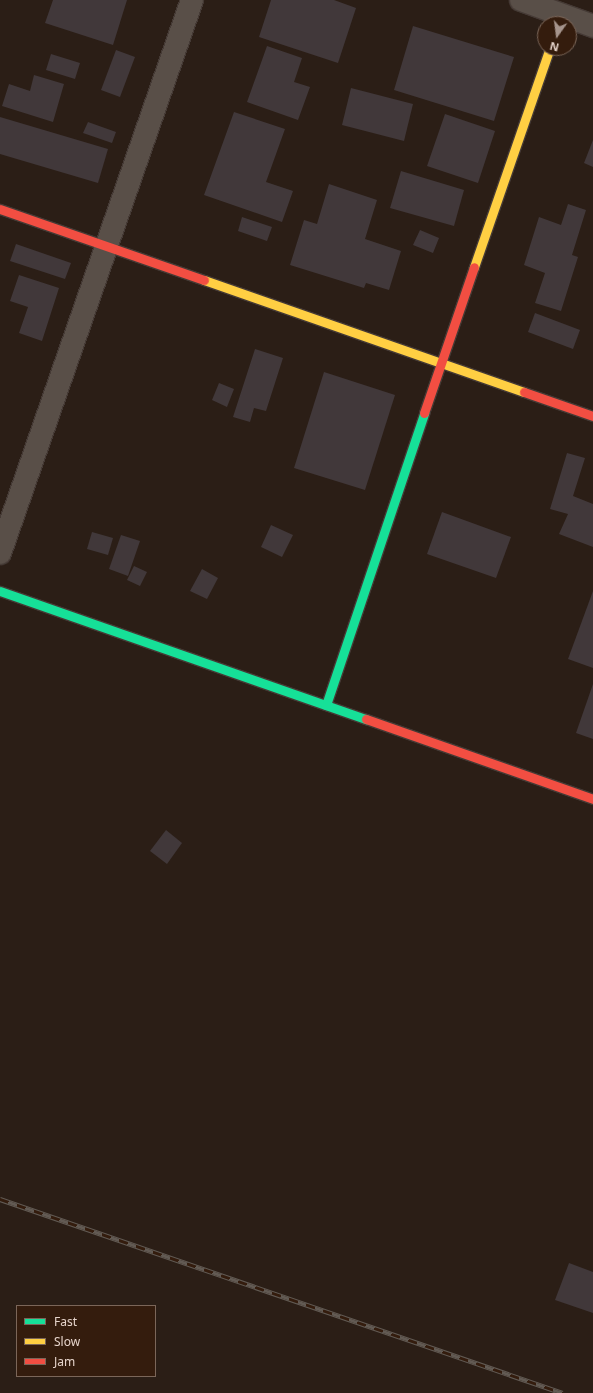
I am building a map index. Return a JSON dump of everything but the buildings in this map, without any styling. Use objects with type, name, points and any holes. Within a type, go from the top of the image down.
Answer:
[{"type":"street","points":[[0,553],[192,0]]},
{"type":"street","points":[[521,0],[562,13],[593,26]]},
{"type":"street","points":[[326,705],[441,363],[547,56]]},
{"type":"street","points":[[0,208],[593,416]]},
{"type":"street","points":[[0,591],[593,799]]},
{"type":"railway","points":[[0,1199],[563,1393]]},
{"type":"traffic: fast","points":[[326,705],[424,413]]},
{"type":"traffic: fast","points":[[0,591],[366,719]]},
{"type":"traffic: slow","points":[[474,267],[547,56]]},
{"type":"traffic: slow","points":[[204,280],[524,392]]},
{"type":"traffic: jam","points":[[0,209],[204,280]]},
{"type":"traffic: jam","points":[[424,413],[474,267]]},
{"type":"traffic: jam","points":[[524,392],[593,416]]},
{"type":"traffic: jam","points":[[366,719],[593,799]]}]
